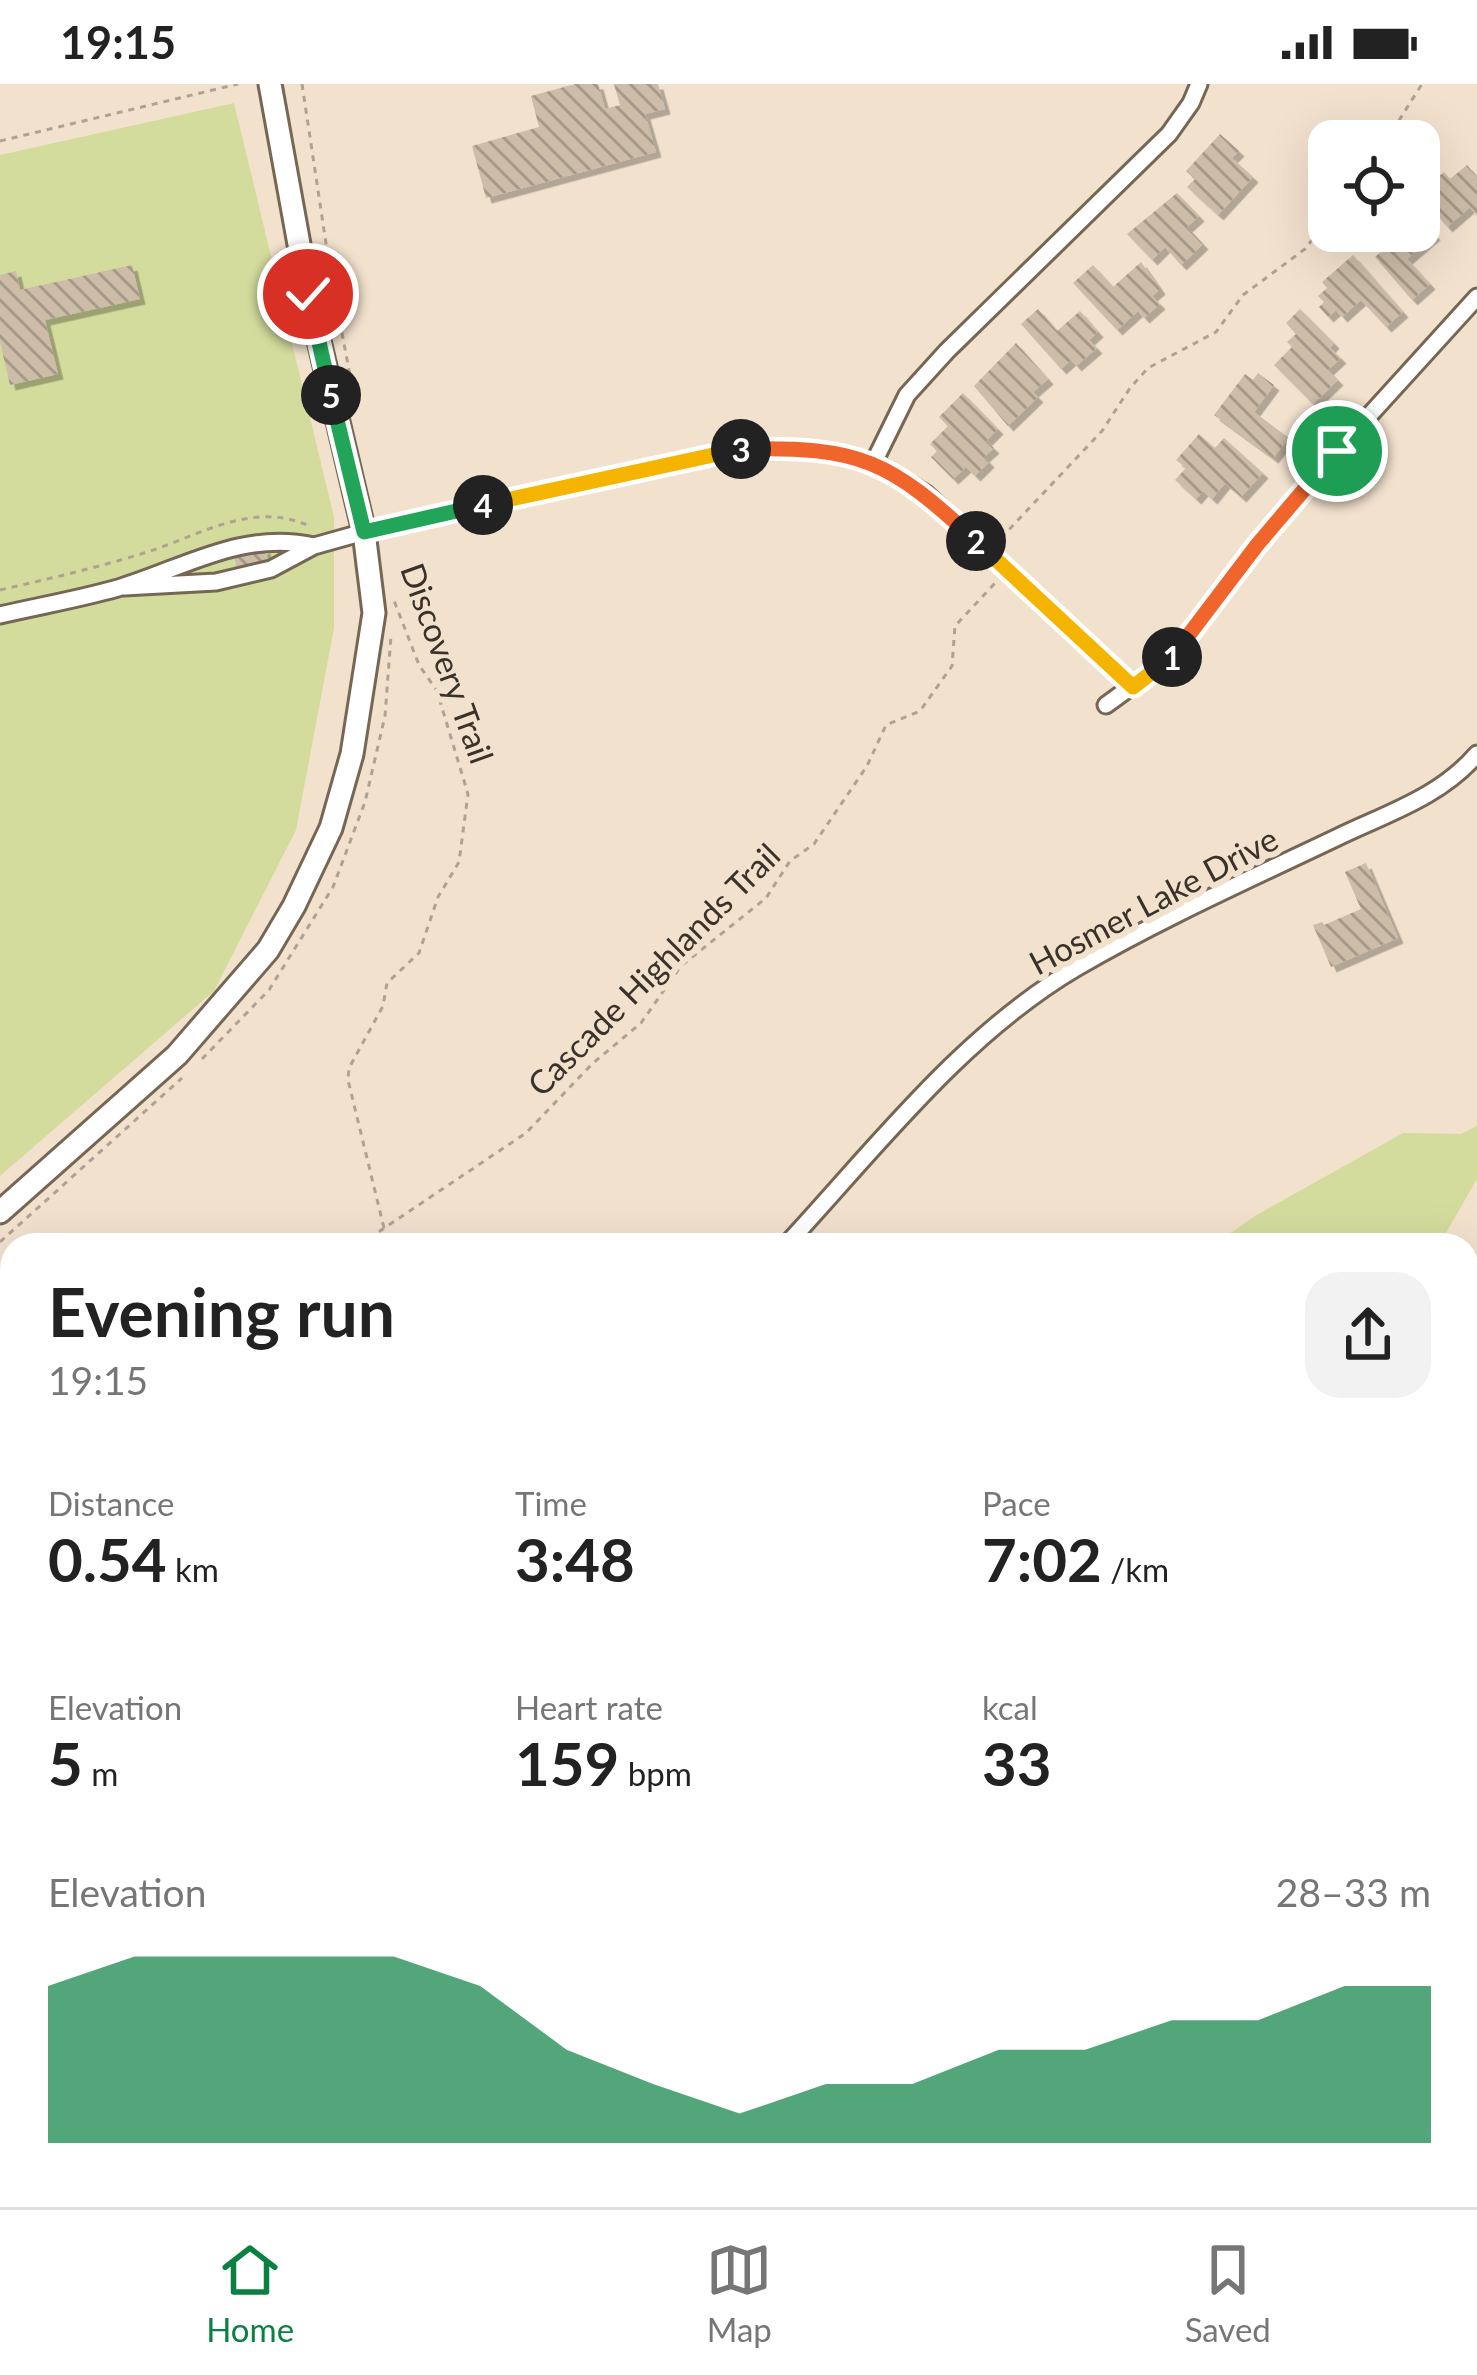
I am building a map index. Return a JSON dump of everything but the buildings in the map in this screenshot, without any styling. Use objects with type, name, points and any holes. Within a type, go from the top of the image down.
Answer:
[{"type":"street","points":[[0,1212],[177,1055],[268,950],[331,827],[352,754],[374,613],[364,532],[308,294],[270,84]]},
{"type":"street","points":[[1133,687],[926,494],[874,462],[907,395],[1169,134],[1199,84]]},
{"type":"street","points":[[1106,705],[1172,657],[1257,545],[1477,297]]},
{"type":"street","points":[[122,587],[216,582],[271,569],[318,544],[364,532]]},
{"type":"street","points":[[0,615],[122,587],[219,550],[268,541],[318,544]]},
{"type":"street","name":"Hosmer Lake Drive","points":[[796,1233],[958,1060],[1024,1002],[1076,968],[1188,909],[1424,799],[1462,772],[1477,754]]},
{"type":"path","points":[[0,141],[238,84]]},
{"type":"path","points":[[302,84],[359,419]]},
{"type":"path","points":[[1399,120],[1422,84]]},
{"type":"path","points":[[988,553],[1102,431],[1148,368],[1216,332],[1243,295],[1308,245]]},
{"type":"path","points":[[364,532],[730,450],[825,451],[874,462]]},
{"type":"path","points":[[0,590],[150,552],[208,528],[247,519],[286,516],[311,526],[318,544]]},
{"type":"path","name":"Cascade Highlands Trail","points":[[377,1233],[526,1132],[640,1023],[681,966],[766,898],[790,861],[814,844],[867,766],[886,725],[920,711],[952,666],[955,626],[1008,569]]},
{"type":"path","name":"Discovery Trail","points":[[385,1228],[348,1080],[350,1068],[383,1006],[388,982],[419,952],[438,898],[459,862],[468,794],[437,691],[419,664],[391,592]]},
{"type":"green space","points":[[234,103],[334,517],[334,628],[296,830],[214,991],[0,1176],[0,155]]},
{"type":"green space","points":[[1477,1126],[1477,1179],[1446,1233],[1230,1233],[1403,1133],[1461,1134]]},
{"type":"route","points":[[308,294],[364,532],[730,450],[825,451],[874,462],[926,494],[1133,687],[1172,657],[1257,545],[1337,451]]}]
